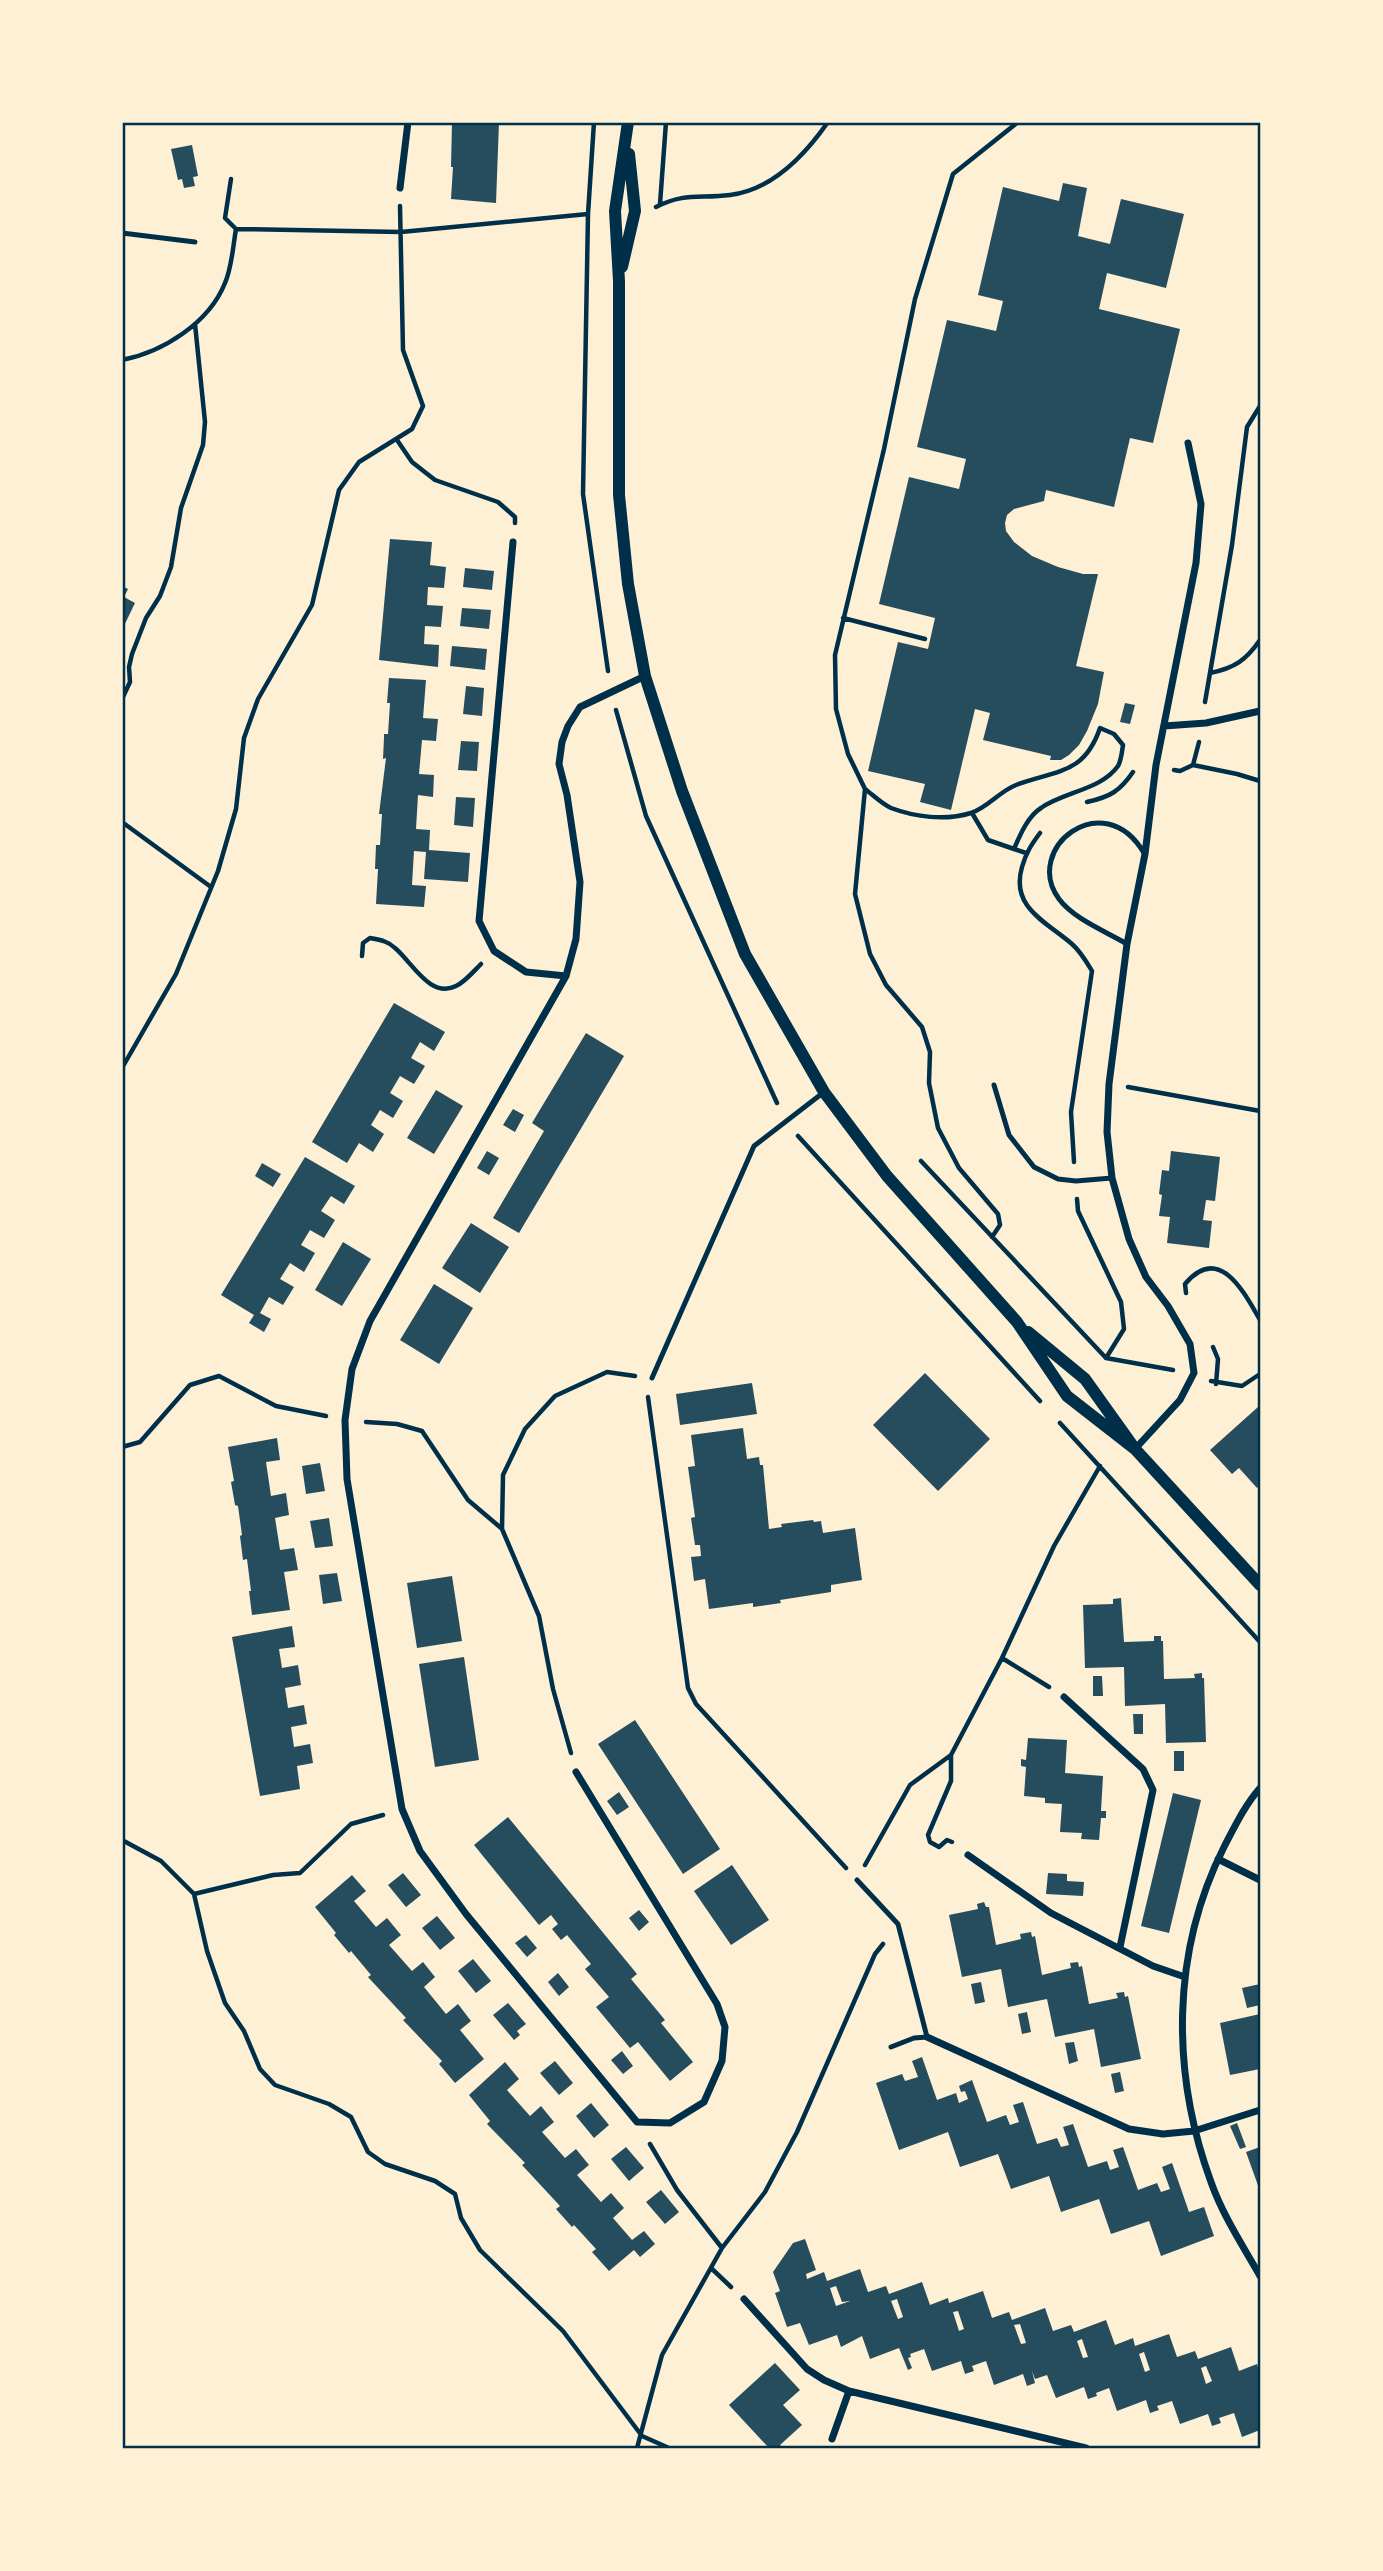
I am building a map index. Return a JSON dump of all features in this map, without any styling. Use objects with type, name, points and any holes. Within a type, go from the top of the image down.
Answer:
[{"type":"street","points":[[400,187],[408,122]]},
{"type":"street","points":[[628,122],[615,211],[619,281],[619,495],[628,584],[645,676],[682,791],[745,954],[824,1092],[887,1176],[1017,1322],[1067,1396],[1135,1449]]},
{"type":"street","points":[[619,281],[635,211],[627,136]]},
{"type":"street","points":[[1135,1449],[1180,1400],[1194,1373],[1190,1343],[1168,1306],[1146,1277],[1129,1239],[1112,1178],[1107,1132],[1127,944],[1145,854],[1156,765],[1196,563],[1201,504],[1188,443]]},
{"type":"street","points":[[513,542],[479,921],[494,951],[526,972],[566,975]]},
{"type":"street","points":[[576,1772],[717,2004],[725,2027],[722,2061],[704,2102],[670,2123],[637,2122],[466,1914],[420,1851],[402,1809],[348,1479],[345,1420],[352,1369],[370,1321],[566,975],[576,939],[580,881],[559,764],[562,742],[568,726],[580,707],[645,676]]},
{"type":"street","points":[[1164,726],[1202,724],[1261,711]]},
{"type":"street","points":[[1017,1322],[1086,1379],[1135,1449],[1261,1585]]},
{"type":"street","points":[[1064,1697],[1143,1769],[1153,1790],[1120,1947]]},
{"type":"street","points":[[1261,1788],[1240,1816],[1199,1903],[1185,1977],[1181,2030],[1186,2090],[1194,2131],[1211,2185],[1261,2277]]},
{"type":"street","points":[[968,1855],[1051,1913],[1153,1966],[1185,1977]]},
{"type":"street","points":[[1218,1858],[1261,1880]]},
{"type":"street","points":[[927,2037],[1129,2129],[1163,2134],[1194,2131],[1261,2110]]},
{"type":"street","points":[[744,2299],[807,2369],[824,2381],[849,2391],[1086,2448]]},
{"type":"street","points":[[832,2439],[849,2391]]},
{"type":"lane","points":[[122,233],[195,242]]},
{"type":"lane","points":[[1127,944],[1068,909],[1057,897],[1051,882],[1051,866],[1055,850],[1064,837],[1077,828],[1093,823],[1109,824],[1124,830],[1136,840],[1145,854]]},
{"type":"lane","points":[[994,1086],[1009,1135],[1034,1167],[1058,1179],[1076,1181],[1112,1178]]},
{"type":"lane","points":[[652,1378],[754,1146],[824,1092]]},
{"type":"lane","points":[[857,1880],[898,1924],[927,2037],[914,2038],[891,2047]]},
{"type":"path","points":[[594,122],[588,214],[583,494],[610,692],[646,816],[786,1123],[1041,1402]]},
{"type":"path","points":[[660,205],[666,122]]},
{"type":"path","points":[[648,211],[680,197],[732,195],[773,180],[810,148],[828,122]]},
{"type":"path","points":[[1014,849],[1020,834],[1038,809],[1094,784],[1119,765],[1123,745],[1114,734],[1100,728],[1094,747],[1083,759],[1048,776],[1014,786],[972,813],[933,818],[889,807],[865,789],[848,754],[836,709],[835,655],[884,449],[915,299],[953,174],[1018,122]]},
{"type":"path","points":[[231,179],[225,218],[236,229],[401,232],[588,214]]},
{"type":"path","points":[[122,1068],[176,974],[211,887],[236,809],[244,738],[258,699],[312,604],[339,490],[359,462],[412,429],[424,406],[403,350],[400,187]]},
{"type":"path","points":[[122,360],[159,348],[195,324],[211,308],[226,282],[236,229]]},
{"type":"path","points":[[122,699],[130,682],[132,654],[171,567],[181,508],[203,445],[205,422],[195,324]]},
{"type":"path","points":[[1193,765],[1232,545],[1247,427],[1261,406]]},
{"type":"path","points":[[396,439],[412,462],[435,480],[498,502],[515,517],[513,542]]},
{"type":"path","points":[[844,618],[925,639]]},
{"type":"path","points":[[1210,673],[1231,668],[1247,658],[1261,640]]},
{"type":"path","points":[[1083,803],[1109,797],[1122,788],[1136,768],[1156,765],[1180,771],[1193,765],[1261,781]]},
{"type":"path","points":[[865,789],[855,894],[870,954],[886,985],[922,1027],[930,1052],[929,1083],[938,1128],[959,1168],[998,1214],[1000,1225],[992,1237]]},
{"type":"path","points":[[972,813],[988,839],[1026,853]]},
{"type":"path","points":[[122,822],[211,887]]},
{"type":"path","points":[[921,1161],[1106,1358],[1124,1329],[1122,1302],[1078,1211],[1070,1112],[1092,971],[1073,945],[1040,921],[1023,899],[1019,878],[1026,853],[1044,829]]},
{"type":"path","points":[[362,956],[363,943],[370,938],[383,940],[394,947],[430,984],[441,989],[456,986],[494,951]]},
{"type":"path","points":[[1110,1084],[1261,1111]]},
{"type":"path","points":[[1186,1299],[1185,1284],[1194,1274],[1209,1269],[1221,1269],[1236,1280],[1261,1320]]},
{"type":"path","points":[[1209,1336],[1218,1359],[1216,1384]]},
{"type":"path","points":[[576,1772],[553,1689],[539,1616],[502,1529],[503,1475],[525,1429],[555,1396],[607,1372],[652,1378],[647,1401],[688,1688],[696,1704],[857,1880],[910,1785],[951,1755],[1002,1658],[1054,1546],[1100,1466]]},
{"type":"path","points":[[1242,1387],[1261,1374]]},
{"type":"path","points":[[122,1447],[140,1442],[190,1385],[219,1376],[276,1406],[345,1420],[397,1424],[422,1431],[468,1500],[502,1529]]},
{"type":"path","points":[[1058,1422],[1261,1642]]},
{"type":"path","points":[[1002,1658],[1064,1697]]},
{"type":"path","points":[[951,1755],[951,1781],[928,1835],[930,1842],[939,1847],[947,1840],[968,1855]]},
{"type":"path","points":[[194,1894],[273,1875],[300,1873],[351,1824],[402,1809]]},
{"type":"path","points":[[122,1840],[161,1861],[194,1894],[207,1951],[225,2003],[244,2031],[260,2069],[275,2085],[329,2104],[351,2117],[368,2152],[385,2164],[435,2181],[455,2194],[461,2218],[480,2250],[563,2331],[642,2436],[669,2448]]},
{"type":"path","points":[[636,2448],[642,2436],[662,2354],[722,2248],[765,2192],[797,2132],[875,1954],[898,1924]]},
{"type":"path","points":[[637,2122],[677,2190],[722,2248]]},
{"type":"building","points":[[452,122],[499,122],[496,203],[451,199]]},
{"type":"building","points":[[192,145],[198,176],[193,177],[195,186],[184,188],[182,179],[178,180],[171,149]]},
{"type":"building","points":[[1063,183],[1087,188],[1078,236],[1110,244],[1121,199],[1184,214],[1166,288],[1107,273],[1099,309],[1180,329],[1153,443],[1130,438],[1114,507],[1046,490],[1044,501],[1014,509],[1007,515],[1005,523],[1006,531],[1014,542],[1032,556],[1083,574],[1098,574],[1076,666],[1104,672],[1098,704],[1087,731],[1069,755],[1061,760],[1050,760],[1051,756],[983,740],[990,713],[975,709],[951,810],[920,802],[925,784],[868,771],[898,642],[928,649],[935,618],[879,604],[909,477],[959,489],[966,459],[917,447],[947,320],[996,331],[1003,301],[978,295],[1003,187],[1059,201]]},
{"type":"building","points":[[390,539],[432,542],[430,565],[446,567],[444,588],[428,587],[427,605],[443,606],[441,627],[425,626],[424,644],[439,645],[438,667],[379,660]]},
{"type":"building","points":[[465,568],[494,571],[492,590],[463,587]]},
{"type":"building","points":[[122,586],[128,589],[124,597],[135,603],[122,630]]},
{"type":"building","points":[[462,608],[491,610],[489,629],[460,626]]},
{"type":"building","points":[[452,646],[487,649],[485,670],[450,666]]},
{"type":"building","points":[[389,678],[426,680],[423,718],[438,719],[436,741],[422,740],[419,774],[434,775],[433,797],[418,795],[416,829],[430,830],[429,850],[470,853],[468,882],[424,879],[426,852],[414,851],[412,885],[426,886],[424,907],[376,904],[376,845],[380,845],[382,814],[379,814],[386,758],[383,759],[384,734],[388,734]]},
{"type":"building","points":[[466,686],[484,688],[482,716],[463,714]]},
{"type":"building","points":[[1125,703],[1135,705],[1130,724],[1120,722]]},
{"type":"building","points":[[461,741],[479,742],[477,771],[458,770]]},
{"type":"building","points":[[456,797],[475,798],[473,827],[454,825]]},
{"type":"building","points":[[394,1003],[445,1032],[434,1051],[420,1042],[411,1058],[425,1066],[414,1084],[400,1076],[390,1093],[403,1101],[393,1118],[380,1110],[371,1125],[384,1134],[373,1152],[359,1143],[347,1163],[312,1142]]},
{"type":"building","points":[[586,1033],[624,1056],[519,1233],[493,1218],[544,1131],[532,1123]]},
{"type":"building","points":[[436,1090],[463,1106],[434,1154],[407,1138]]},
{"type":"building","points":[[513,1109],[524,1115],[515,1132],[503,1125]]},
{"type":"building","points":[[487,1151],[499,1158],[489,1175],[477,1168]]},
{"type":"building","points":[[1171,1151],[1220,1157],[1215,1201],[1206,1200],[1203,1220],[1212,1221],[1209,1248],[1167,1243],[1170,1217],[1159,1216],[1162,1195],[1159,1194],[1162,1170],[1169,1171]]},
{"type":"building","points":[[305,1157],[355,1186],[344,1204],[331,1196],[321,1211],[335,1220],[324,1238],[310,1230],[301,1245],[315,1253],[304,1272],[290,1263],[280,1279],[294,1287],[283,1305],[269,1297],[260,1313],[271,1319],[264,1332],[249,1323],[254,1315],[221,1295]]},
{"type":"building","points":[[262,1163],[281,1174],[273,1187],[255,1176]]},
{"type":"building","points":[[471,1223],[509,1247],[480,1293],[442,1268]]},
{"type":"building","points":[[343,1242],[371,1259],[342,1306],[315,1290]]},
{"type":"building","points":[[434,1284],[473,1308],[439,1364],[400,1340]]},
{"type":"building","points":[[925,1373],[990,1439],[938,1491],[873,1425]]},
{"type":"building","points":[[752,1383],[757,1414],[680,1425],[676,1394]]},
{"type":"building","points":[[1258,1407],[1260,1484],[1257,1488],[1239,1468],[1232,1474],[1210,1450]]},
{"type":"building","points":[[743,1428],[747,1459],[759,1457],[760,1465],[763,1465],[769,1529],[782,1527],[781,1524],[813,1520],[821,1521],[823,1533],[855,1528],[862,1580],[831,1585],[831,1592],[780,1600],[781,1603],[753,1607],[753,1603],[709,1609],[705,1579],[694,1581],[691,1557],[701,1556],[700,1545],[695,1545],[691,1518],[695,1517],[688,1467],[695,1466],[691,1435]]},
{"type":"building","points":[[277,1438],[280,1460],[266,1462],[271,1496],[286,1493],[289,1515],[275,1518],[280,1550],[294,1548],[298,1570],[284,1572],[290,1610],[252,1615],[247,1559],[243,1560],[242,1535],[231,1482],[234,1481],[228,1447]]},
{"type":"building","points":[[320,1463],[325,1491],[306,1494],[302,1466]]},
{"type":"building","points":[[329,1518],[333,1546],[315,1548],[310,1521]]},
{"type":"building","points":[[337,1573],[342,1601],[323,1604],[319,1575]]},
{"type":"building","points":[[452,1576],[462,1641],[417,1648],[407,1583]]},
{"type":"building","points":[[1121,1598],[1124,1642],[1154,1641],[1154,1636],[1161,1636],[1164,1679],[1195,1678],[1194,1674],[1202,1673],[1206,1742],[1166,1743],[1165,1704],[1125,1706],[1124,1667],[1085,1668],[1083,1605],[1113,1604],[1113,1599]]},
{"type":"building","points":[[292,1626],[295,1647],[279,1649],[282,1668],[298,1665],[301,1685],[285,1688],[288,1708],[304,1705],[307,1724],[291,1727],[294,1747],[310,1744],[313,1763],[297,1766],[300,1789],[260,1796],[232,1637]]},
{"type":"building","points":[[464,1657],[479,1760],[435,1767],[419,1664]]},
{"type":"building","points":[[1093,1676],[1102,1676],[1103,1696],[1093,1696]]},
{"type":"building","points":[[1133,1714],[1143,1714],[1143,1734],[1134,1734]]},
{"type":"building","points":[[635,1720],[720,1849],[683,1874],[598,1744]]},
{"type":"building","points":[[1028,1738],[1067,1740],[1065,1773],[1103,1776],[1101,1811],[1106,1811],[1106,1818],[1101,1818],[1099,1840],[1081,1839],[1082,1833],[1060,1832],[1062,1804],[1045,1803],[1045,1798],[1024,1796],[1026,1767],[1021,1766],[1021,1759],[1026,1760]]},
{"type":"building","points":[[1174,1751],[1184,1751],[1184,1771],[1174,1771]]},
{"type":"building","points":[[619,1792],[629,1807],[617,1815],[607,1801]]},
{"type":"building","points":[[1173,1793],[1201,1800],[1169,1933],[1141,1926]]},
{"type":"building","points":[[508,1817],[637,1974],[631,1979],[665,2020],[661,2023],[693,2062],[670,2081],[638,2042],[630,2048],[596,2007],[609,1997],[585,1969],[591,1964],[567,1935],[561,1940],[552,1929],[558,1924],[551,1915],[539,1925],[474,1845]]},
{"type":"building","points":[[732,1865],[769,1920],[731,1945],[694,1891]]},
{"type":"building","points":[[403,1873],[421,1895],[406,1907],[388,1885]]},
{"type":"building","points":[[1048,1873],[1067,1874],[1067,1881],[1084,1882],[1083,1896],[1046,1894]]},
{"type":"building","points":[[352,1875],[366,1891],[354,1901],[376,1927],[387,1918],[401,1935],[389,1945],[412,1971],[423,1962],[435,1977],[424,1987],[446,2014],[458,2004],[471,2021],[460,2030],[484,2059],[455,2083],[439,2064],[442,2061],[403,2020],[406,2018],[368,1977],[371,1975],[334,1935],[336,1933],[315,1907]]},
{"type":"building","points":[[984,1902],[986,1907],[989,1907],[996,1945],[1021,1939],[1020,1934],[1031,1932],[1032,1937],[1035,1936],[1042,1975],[1071,1968],[1070,1963],[1078,1962],[1079,1967],[1082,1966],[1089,2004],[1118,1998],[1116,1993],[1124,1992],[1125,1997],[1128,1996],[1141,2059],[1101,2067],[1094,2029],[1055,2037],[1047,1999],[1008,2007],[1001,1969],[962,1977],[949,1915],[978,1909],[977,1904]]},
{"type":"building","points":[[639,1910],[649,1922],[639,1931],[629,1918]]},
{"type":"building","points":[[437,1916],[455,1938],[440,1950],[422,1928]]},
{"type":"building","points":[[526,1935],[537,1948],[527,1957],[515,1943]]},
{"type":"building","points":[[473,1959],[491,1981],[476,1993],[458,1971]]},
{"type":"building","points":[[558,1973],[569,1987],[559,1996],[548,1982]]},
{"type":"building","points":[[981,1982],[985,2002],[975,2004],[971,1984]]},
{"type":"building","points":[[1260,1984],[1260,2005],[1247,2008],[1242,1988]]},
{"type":"building","points":[[508,2003],[526,2024],[517,2031],[520,2035],[514,2040],[493,2015]]},
{"type":"building","points":[[1027,2012],[1031,2032],[1022,2034],[1018,2014]]},
{"type":"building","points":[[1260,2014],[1260,2069],[1230,2075],[1220,2023]]},
{"type":"building","points":[[1074,2042],[1078,2061],[1069,2064],[1065,2043]]},
{"type":"building","points":[[622,2051],[633,2066],[623,2074],[611,2060]]},
{"type":"building","points":[[922,2057],[937,2100],[956,2093],[959,2103],[968,2099],[959,2086],[972,2080],[987,2122],[1006,2115],[1010,2125],[1019,2122],[1013,2105],[1023,2102],[1037,2144],[1057,2138],[1061,2147],[1069,2145],[1063,2127],[1073,2124],[1088,2167],[1107,2161],[1110,2170],[1119,2167],[1113,2150],[1123,2147],[1138,2190],[1157,2183],[1161,2192],[1170,2189],[1162,2167],[1172,2163],[1189,2212],[1204,2207],[1214,2236],[1161,2256],[1149,2221],[1111,2234],[1099,2199],[1061,2212],[1049,2176],[1011,2189],[998,2154],[960,2167],[948,2132],[899,2150],[876,2083],[902,2074],[905,2081],[918,2077],[912,2061]]},
{"type":"building","points":[[555,2061],[573,2083],[559,2095],[540,2073]]},
{"type":"building","points":[[505,2062],[519,2079],[507,2090],[530,2116],[541,2106],[554,2122],[542,2132],[565,2158],[576,2149],[589,2165],[577,2175],[601,2202],[611,2193],[624,2208],[613,2218],[632,2240],[644,2231],[655,2244],[640,2257],[634,2250],[609,2271],[592,2252],[596,2249],[556,2209],[560,2206],[522,2165],[525,2163],[487,2124],[490,2121],[469,2095]]},
{"type":"building","points":[[1120,2072],[1124,2091],[1115,2093],[1111,2074]]},
{"type":"building","points":[[591,2103],[609,2125],[594,2138],[576,2116]]},
{"type":"building","points":[[1237,2123],[1246,2147],[1240,2149],[1230,2126]]},
{"type":"building","points":[[626,2147],[644,2168],[629,2181],[611,2159]]},
{"type":"building","points":[[1260,2147],[1260,2191],[1246,2152]]},
{"type":"building","points":[[661,2190],[679,2212],[665,2224],[646,2202]]},
{"type":"building","points":[[805,2239],[816,2270],[806,2274],[807,2279],[824,2272],[827,2281],[860,2269],[868,2292],[886,2286],[889,2294],[922,2282],[930,2305],[948,2298],[949,2303],[983,2291],[992,2318],[1009,2312],[1012,2320],[1045,2308],[1053,2331],[1071,2325],[1074,2332],[1106,2320],[1115,2345],[1133,2338],[1135,2346],[1169,2334],[1177,2357],[1195,2351],[1198,2359],[1231,2347],[1239,2371],[1257,2364],[1260,2373],[1260,2430],[1242,2437],[1234,2413],[1219,2418],[1221,2423],[1212,2426],[1208,2414],[1180,2424],[1172,2401],[1157,2406],[1159,2410],[1150,2413],[1146,2400],[1117,2411],[1109,2388],[1088,2399],[1084,2387],[1056,2398],[1047,2375],[1035,2379],[1032,2371],[1035,2383],[1027,2386],[1023,2374],[994,2385],[986,2361],[972,2366],[974,2371],[965,2374],[961,2361],[932,2371],[924,2349],[910,2354],[911,2357],[908,2358],[912,2368],[908,2370],[899,2348],[870,2359],[862,2336],[841,2347],[837,2335],[809,2345],[800,2323],[787,2327],[775,2293],[780,2291],[773,2272],[793,2243]],"holes":[[[836,2286],[842,2302],[850,2301],[836,2306],[830,2288]],[[897,2299],[903,2317],[898,2319],[891,2301]],[[958,2311],[964,2329],[959,2331],[953,2312]],[[1020,2324],[1026,2343],[1021,2344],[1014,2325]],[[1082,2339],[1088,2357],[1083,2358],[1077,2341]],[[1144,2352],[1150,2370],[1145,2372],[1139,2354]],[[1206,2366],[1212,2381],[1206,2384],[1201,2368]]]},
{"type":"building","points":[[775,2363],[800,2390],[783,2405],[802,2425],[780,2445],[783,2448],[769,2448],[729,2405]]}]
